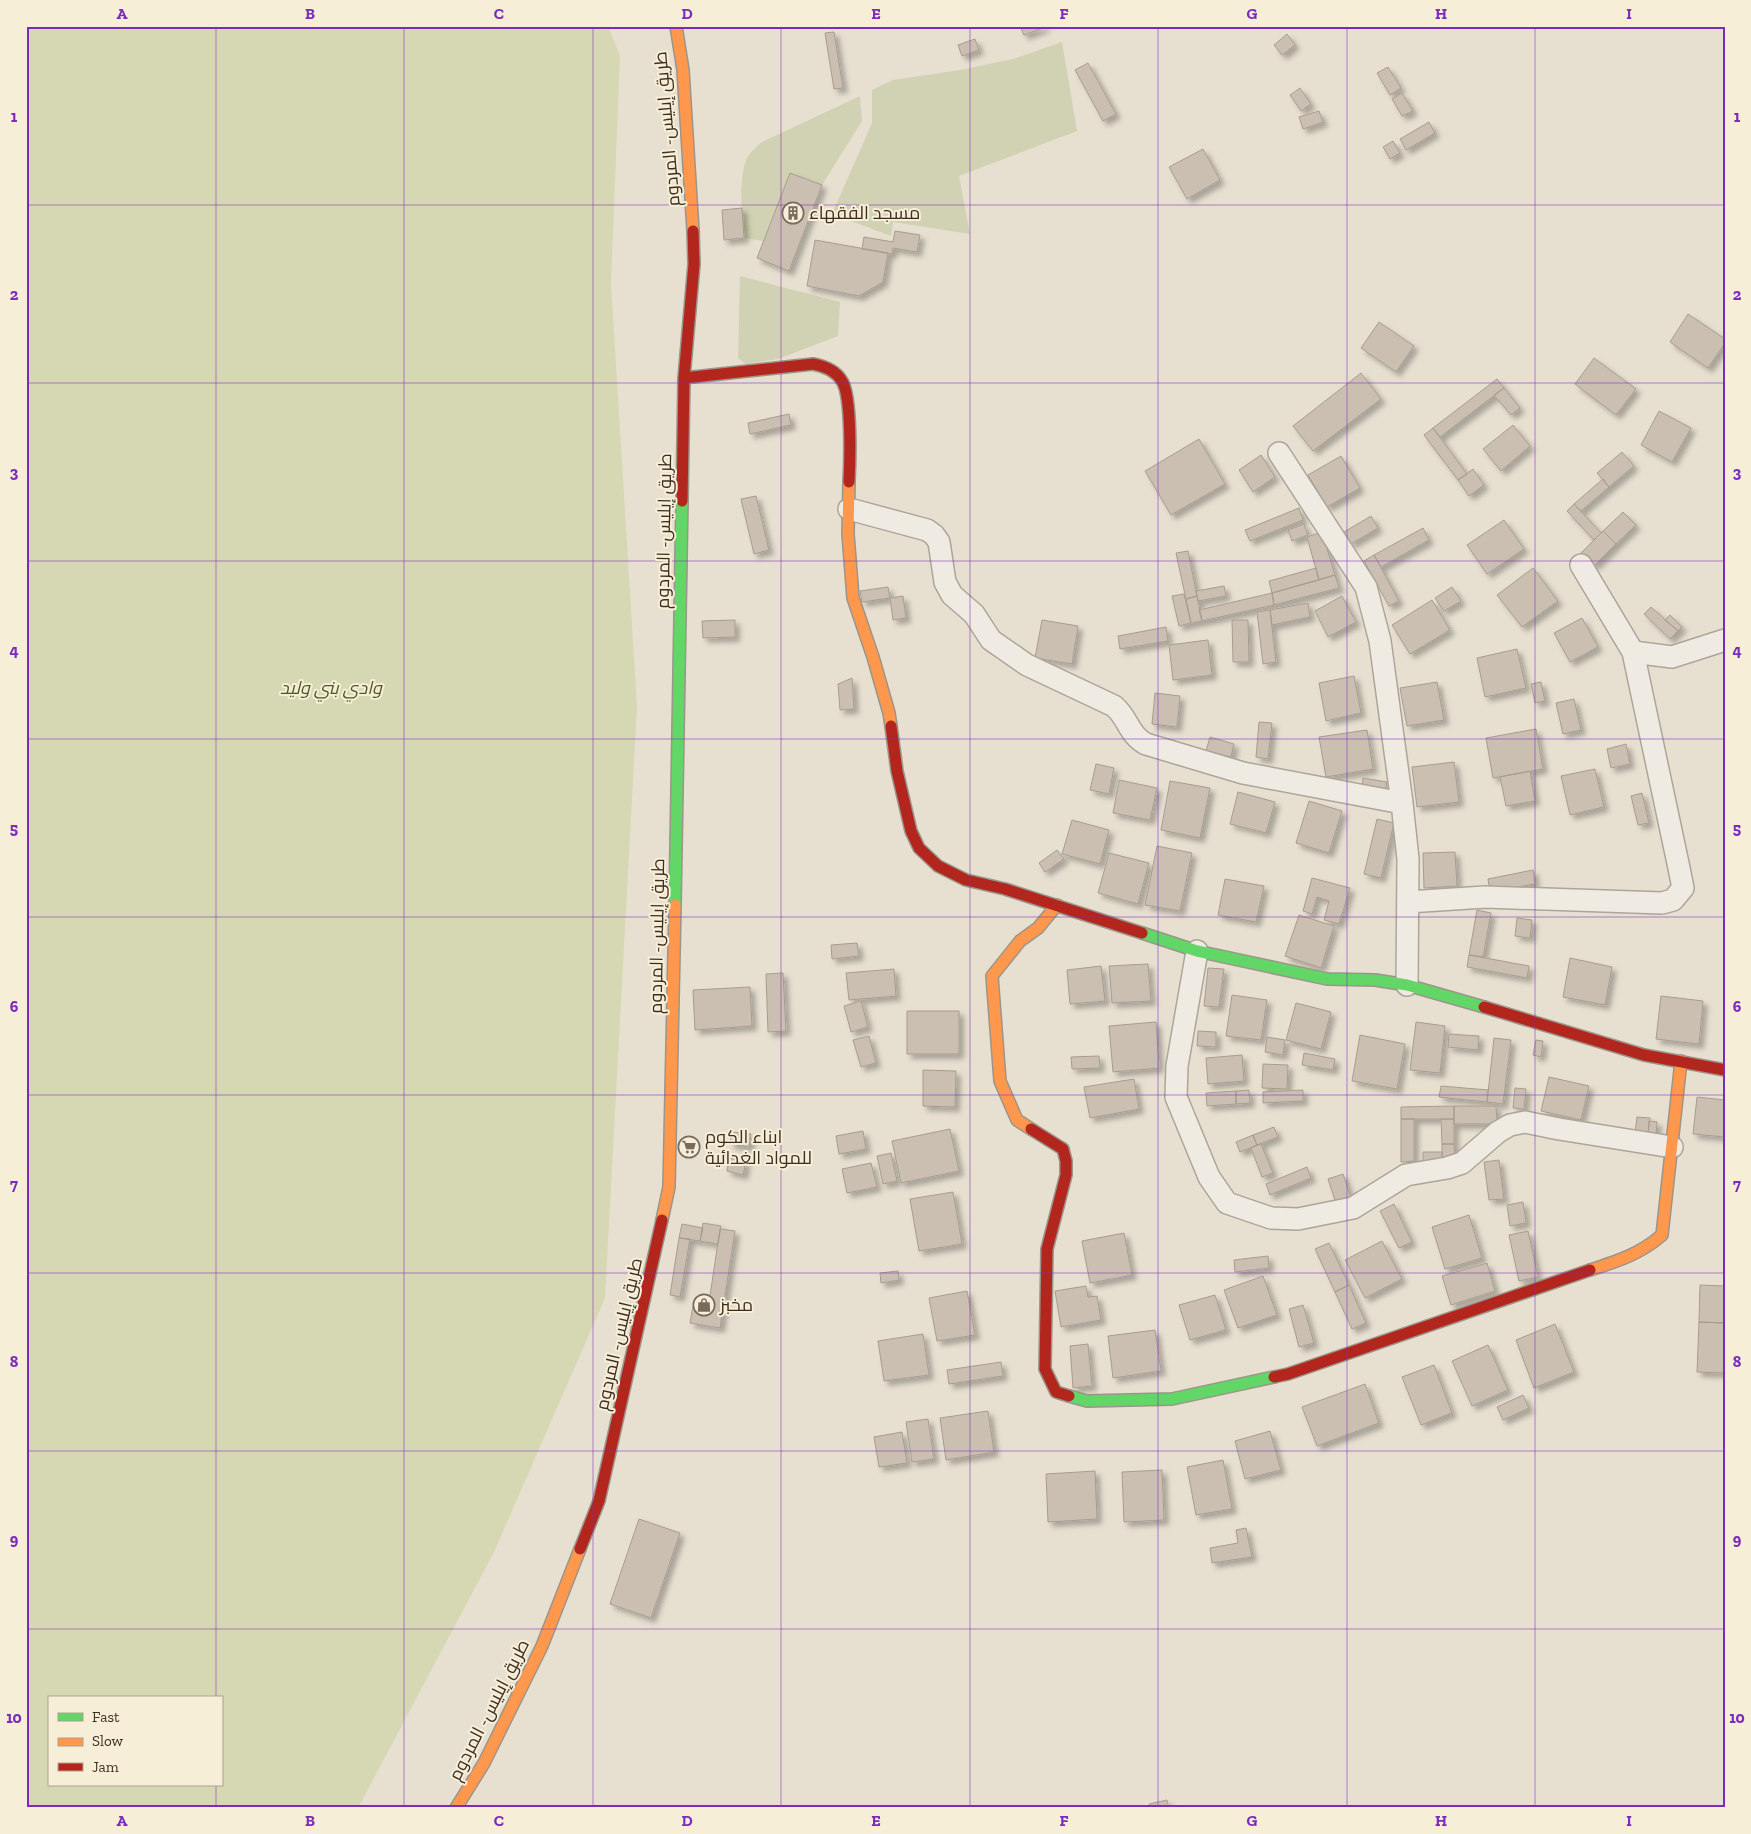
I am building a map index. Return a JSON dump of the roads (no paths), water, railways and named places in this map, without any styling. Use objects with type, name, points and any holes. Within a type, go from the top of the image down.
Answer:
[{"type":"main road","name":"طريق إيليس- المردوم","points":[[456,1808],[484,1763],[542,1646],[599,1501],[669,1187],[684,378],[694,264],[683,70],[676,26]]},
{"type":"main road","points":[[684,378],[813,364],[824,366],[842,381],[847,394],[850,458],[848,534],[853,598],[870,647],[889,713],[896,771],[911,831],[920,848],[938,866],[966,880],[1005,889],[1058,905],[1197,951],[1314,977],[1375,980],[1407,985],[1521,1017],[1644,1055],[1725,1070]]},
{"type":"main road","points":[[1058,905],[1038,928],[1020,941],[992,976],[1000,1081],[1017,1120],[1063,1149],[1066,1161],[1066,1175],[1047,1249],[1045,1369],[1056,1392],[1087,1401],[1172,1399],[1288,1374],[1632,1256],[1662,1235],[1681,1061]]},
{"type":"street","points":[[1279,453],[1366,587],[1380,641],[1408,859],[1407,985]]},
{"type":"street","points":[[849,509],[927,530],[934,535],[939,542],[946,582],[952,596],[974,614],[991,640],[1027,666],[1114,706],[1125,717],[1134,737],[1146,744],[1243,773],[1402,803]]},
{"type":"street","points":[[1408,902],[1485,897],[1662,903],[1673,900],[1682,888],[1680,868],[1633,652],[1581,565]]},
{"type":"street","points":[[1633,652],[1672,656],[1725,640]]},
{"type":"street","points":[[1197,951],[1177,1066],[1176,1097],[1209,1176],[1227,1203],[1271,1218],[1298,1219],[1353,1208],[1406,1175],[1447,1168],[1462,1163],[1498,1132],[1510,1125],[1525,1122],[1672,1146]]},
{"type":"place","name":"مسجد الفقهاء","points":[[793,213]]},
{"type":"place","name":"ابناء الكوم للمواد الغدائية","points":[[689,1147]]},
{"type":"place","name":"مخبز","points":[[704,1305]]},
{"type":"park label","name":"وادي بني وليد","points":[[331,688]]}]
